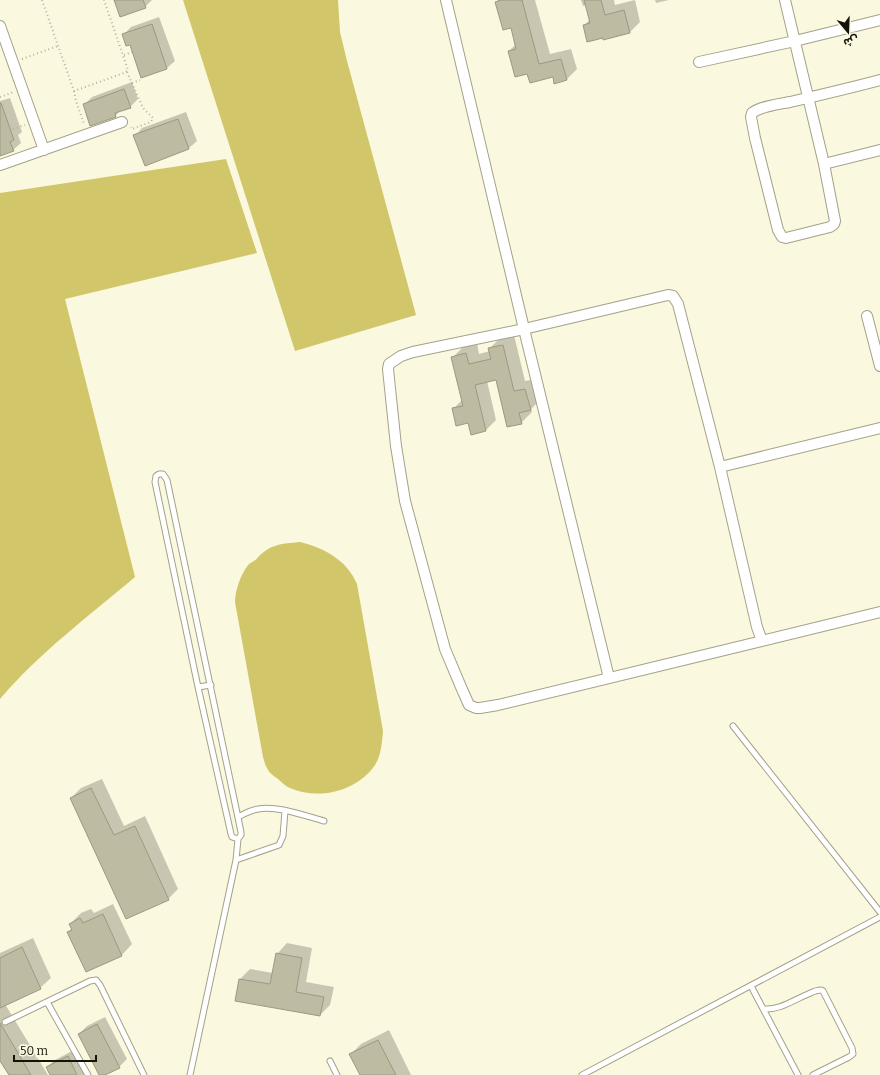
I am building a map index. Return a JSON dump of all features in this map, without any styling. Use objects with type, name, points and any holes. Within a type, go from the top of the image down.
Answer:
[{"type":"street","points":[[446,0],[609,678]]},
{"type":"street","points":[[784,0],[795,41],[807,98],[824,164],[834,224],[830,227],[811,232],[786,238],[782,237],[778,230],[771,204],[755,138],[751,114],[756,110],[807,98],[880,80]]},
{"type":"street","points":[[699,62],[795,41],[880,20]]},
{"type":"street","points":[[0,26],[44,150]]},
{"type":"street","points":[[0,166],[122,122]]},
{"type":"street","points":[[824,164],[880,150]]},
{"type":"street","points":[[762,641],[754,617],[720,467],[678,304],[673,296],[660,297],[524,329],[413,352],[394,359],[389,364],[388,370],[396,446],[411,525],[446,649],[469,705],[476,708],[486,708],[762,641],[880,612]]},
{"type":"street","points":[[868,316],[880,366]]},
{"type":"street","points":[[720,467],[880,428]]},
{"type":"lane","points":[[190,1075],[236,860],[238,839],[241,835],[211,685],[167,480],[163,474],[159,474],[156,476],[155,482],[198,687],[231,834],[232,837],[238,839]]},
{"type":"lane","points":[[198,687],[211,685]]},
{"type":"lane","points":[[733,726],[880,912]]},
{"type":"lane","points":[[238,817],[259,809],[274,808],[324,821]]},
{"type":"lane","points":[[236,860],[279,845],[283,836],[285,811]]},
{"type":"lane","points":[[582,1075],[880,917]]},
{"type":"lane","points":[[5,1022],[90,981],[96,980],[100,985],[144,1075]]},
{"type":"lane","points":[[751,986],[798,1075]]},
{"type":"lane","points":[[764,1009],[771,1009],[781,1006],[815,991],[823,991],[852,1048],[853,1054],[813,1075]]},
{"type":"lane","points":[[47,1002],[88,1075]]},
{"type":"lane","points":[[330,1061],[337,1075]]},
{"type":"path","points":[[42,0],[74,91],[86,135]]},
{"type":"path","points":[[104,0],[128,67],[127,72],[143,108],[153,118],[152,122],[132,130],[128,120],[122,122]]},
{"type":"path","points":[[13,62],[58,46]]},
{"type":"path","points":[[124,55],[132,52]]},
{"type":"path","points":[[74,91],[127,72]]},
{"type":"path","points":[[132,83],[140,80]]},
{"type":"path","points":[[0,97],[22,88]]},
{"type":"shaded area","points":[[183,0],[338,0],[340,32],[347,61],[416,315],[295,351]]},
{"type":"shaded area","points":[[226,159],[257,253],[65,299],[135,577],[48,650],[0,699],[0,193]]},
{"type":"shaded area","points":[[300,542],[318,548],[334,556],[347,568],[357,584],[383,731],[379,756],[372,769],[355,783],[334,792],[301,792],[290,788],[272,774],[266,767],[235,602],[239,582],[243,572],[249,564],[256,560],[266,550],[278,545]]},
{"type":"building","points":[[114,0],[143,0],[146,8],[120,17]]},
{"type":"building","points":[[501,0],[522,0],[539,64],[561,59],[567,80],[554,84],[553,77],[530,83],[527,74],[515,77],[508,51],[516,49],[511,28],[503,30],[495,2]]},
{"type":"building","points":[[584,0],[601,0],[605,15],[624,10],[630,33],[603,40],[603,38],[587,42],[583,25],[590,23]]},
{"type":"building","points":[[152,24],[167,69],[141,78],[130,45],[126,46],[122,34]]},
{"type":"building","points":[[124,89],[131,108],[115,113],[116,117],[90,126],[83,104]]},
{"type":"building","points":[[0,103],[14,140],[10,142],[14,151],[0,156]]},
{"type":"building","points":[[178,119],[189,149],[145,166],[133,135]]},
{"type":"building","points":[[503,345],[514,391],[525,389],[531,410],[519,413],[522,424],[507,427],[496,380],[475,385],[486,431],[471,435],[468,423],[456,426],[452,408],[463,406],[451,357],[466,353],[469,364],[491,359],[488,348]]},
{"type":"building","points":[[91,788],[114,835],[135,826],[169,900],[126,919],[70,798]]},
{"type":"building","points":[[103,914],[122,956],[86,972],[67,932],[72,930],[69,924],[80,918],[83,923]]},
{"type":"building","points":[[22,947],[41,989],[0,1008],[0,958]]},
{"type":"building","points":[[276,953],[302,958],[296,992],[324,997],[320,1016],[235,1001],[239,979],[270,984]]},
{"type":"building","points":[[0,1023],[31,1075],[9,1075],[0,1061]]},
{"type":"building","points":[[97,1024],[120,1068],[105,1075],[99,1075],[78,1034]]},
{"type":"building","points":[[378,1040],[396,1075],[360,1075],[349,1054]]},
{"type":"building","points":[[68,1056],[77,1075],[50,1075],[46,1067]]}]
